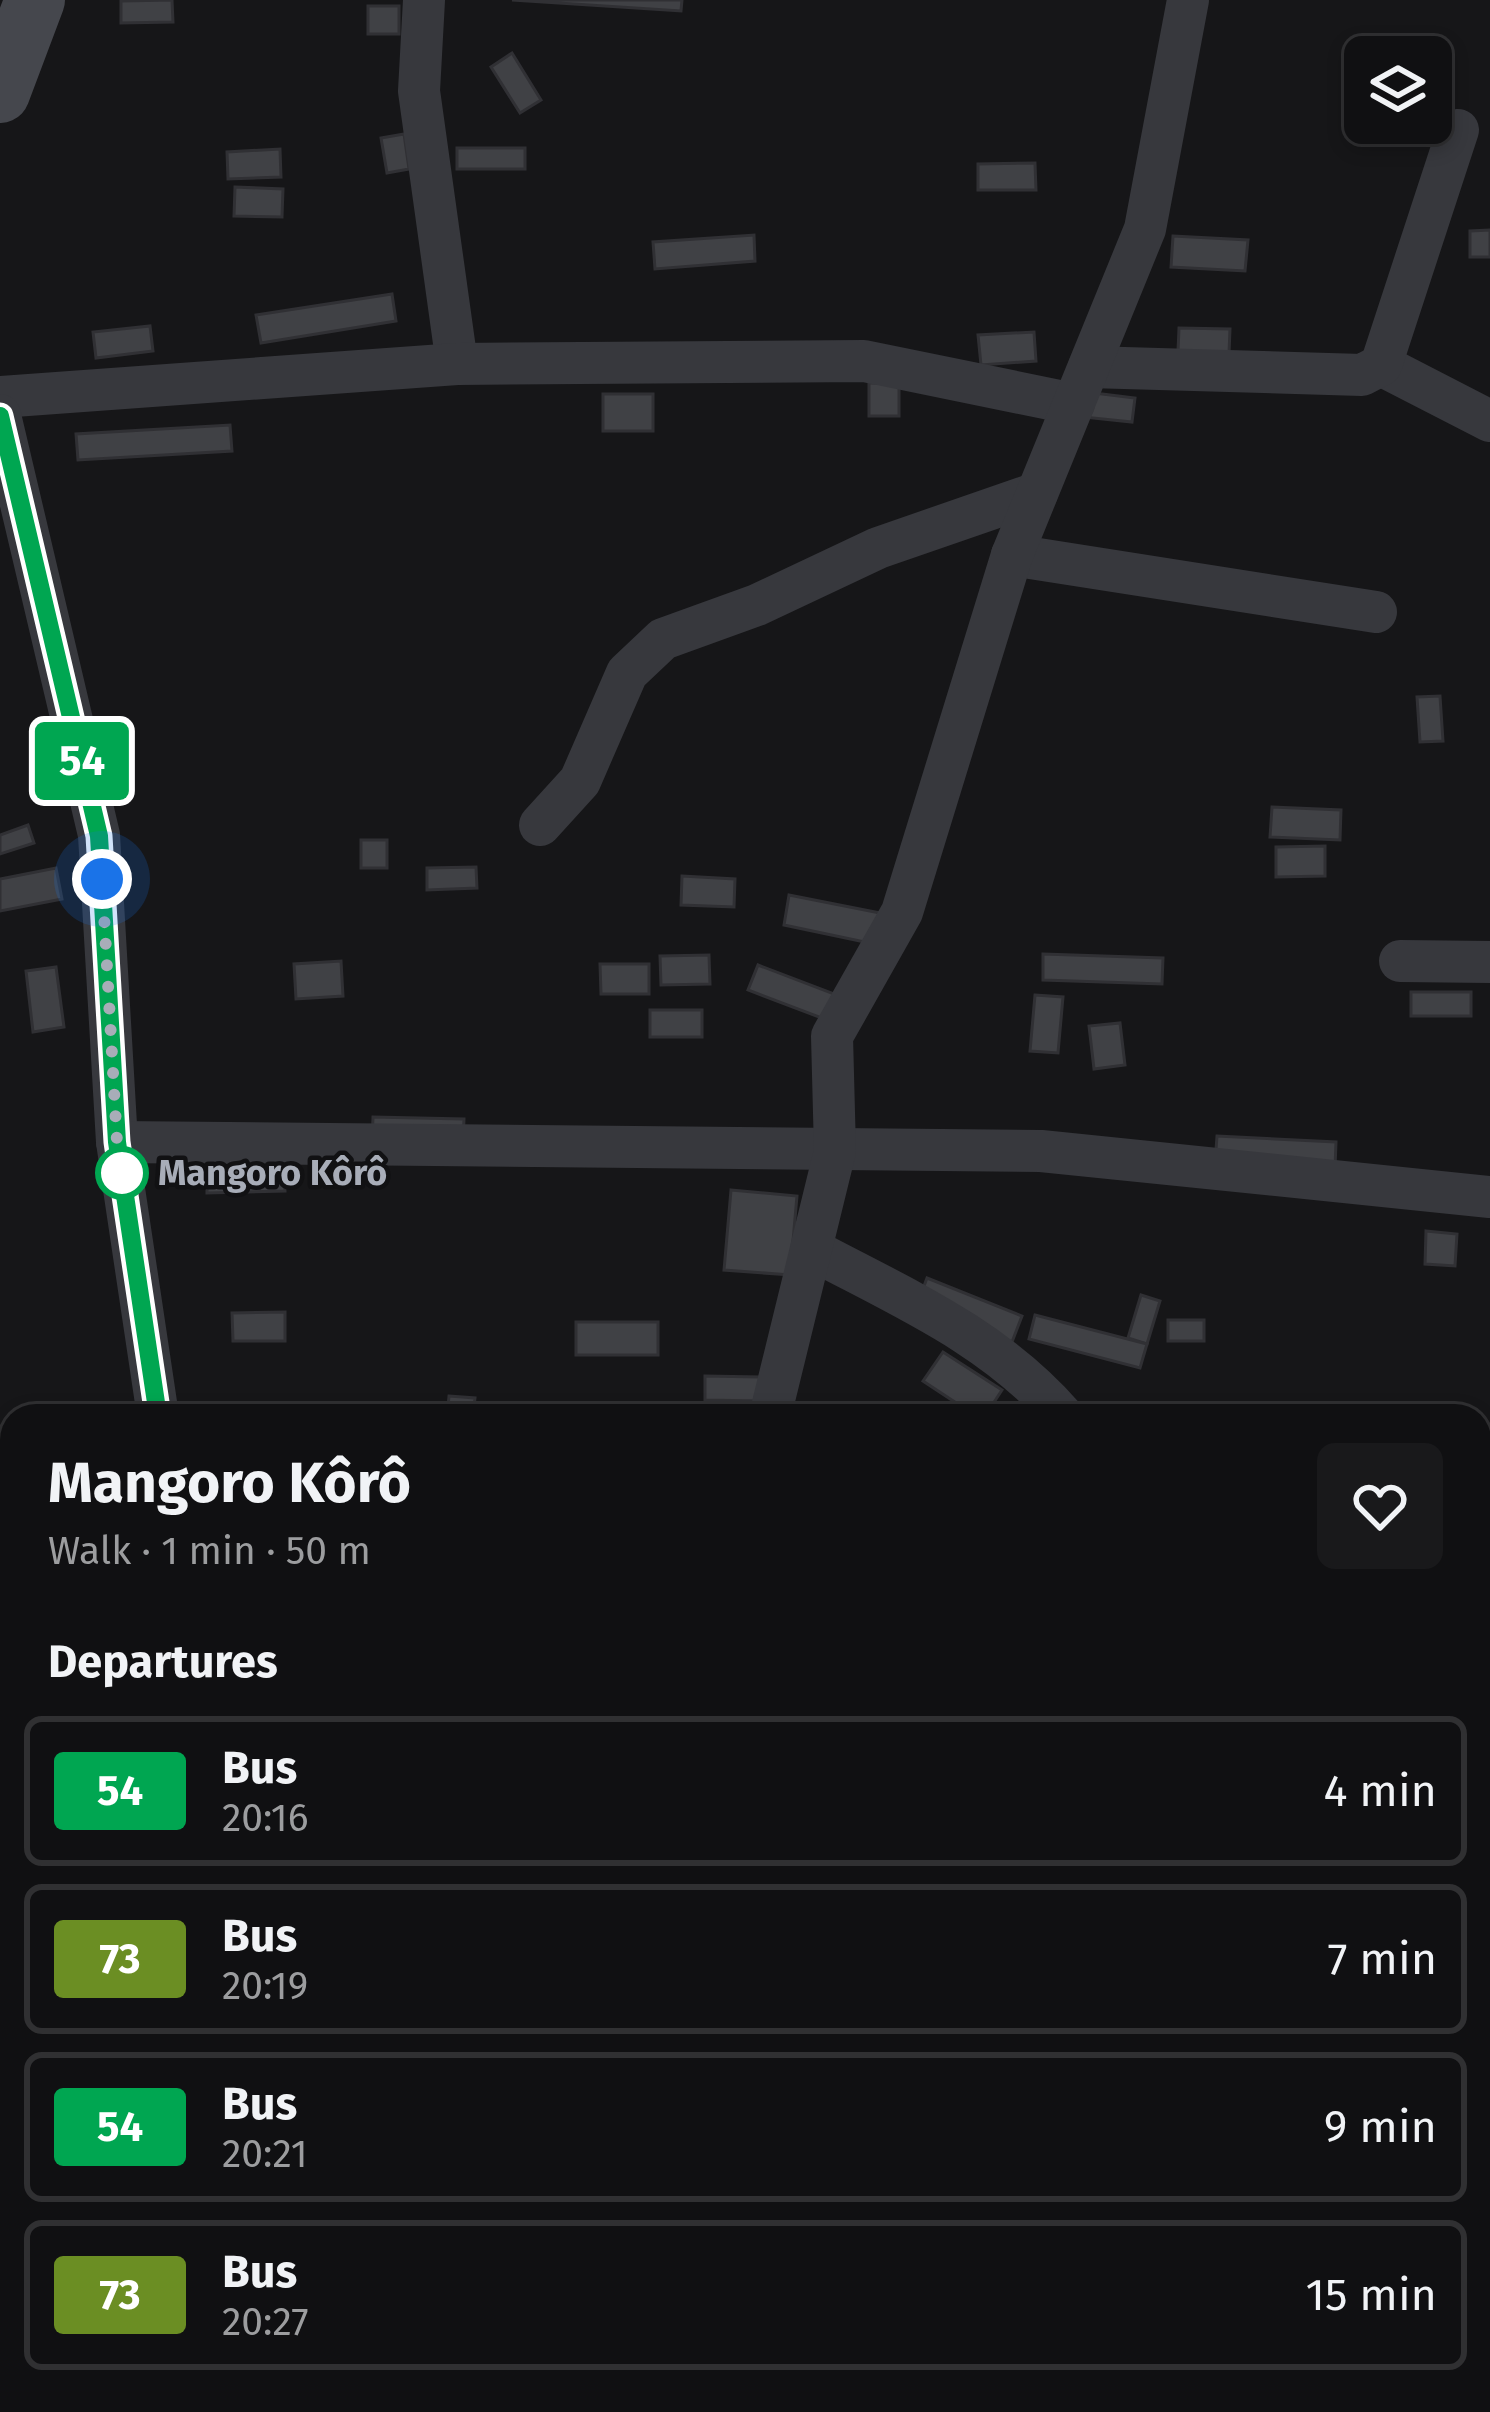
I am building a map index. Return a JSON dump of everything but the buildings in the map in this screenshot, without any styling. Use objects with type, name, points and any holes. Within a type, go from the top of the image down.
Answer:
[{"type":"street","points":[[0,93],[34,0]]},
{"type":"street","points":[[424,0],[419,92],[457,364]]},
{"type":"street","points":[[773,1404],[835,1151],[832,1036],[902,911],[1012,555],[1145,229],[1188,0]]},
{"type":"street","points":[[0,397],[457,364],[864,361],[1082,386],[1362,375],[1382,365],[1458,130]]},
{"type":"street","points":[[1382,365],[1490,421]]},
{"type":"street","points":[[0,416],[99,836],[117,1142],[156,1404]]},
{"type":"street","points":[[540,825],[580,781],[627,673],[663,639],[757,605],[878,548],[1037,494]]},
{"type":"street","points":[[1012,555],[1376,612]]},
{"type":"street","points":[[1400,961],[1490,962]]},
{"type":"street","points":[[117,1142],[1041,1151],[1490,1197]]},
{"type":"street","points":[[811,1249],[977,1337],[1053,1404]]},
{"type":"bus line","name":"54","points":[[0,416],[99,836],[117,1142],[156,1404]]},
{"type":"place","name":"Mangoro Kôrô","points":[[122,1173]]},
{"type":"route","points":[[102,879],[117,1142],[124,1188],[122,1173]]}]
